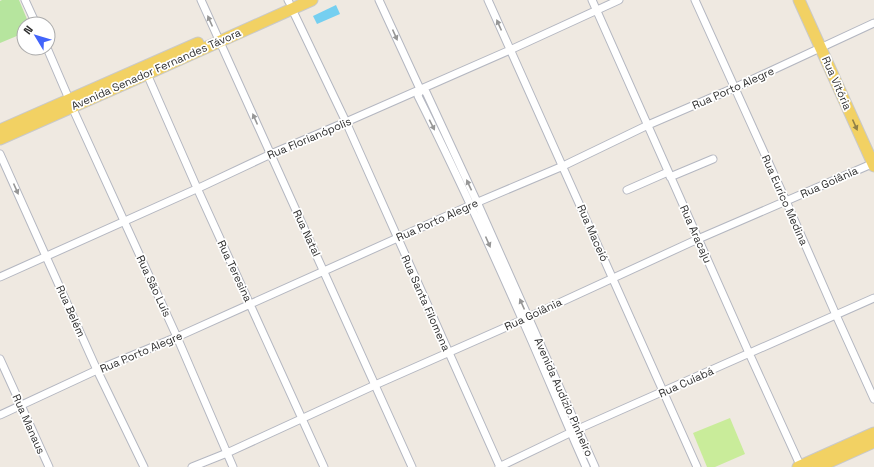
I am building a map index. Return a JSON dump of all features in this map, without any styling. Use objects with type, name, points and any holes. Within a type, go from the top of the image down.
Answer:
[{"type":"main road","name":"Avenida Senador Fernandes Távora","points":[[0,130],[147,74],[290,3],[312,0]]},
{"type":"main road","name":"Rua Vitória","points":[[799,0],[874,164]]},
{"type":"main road","name":"Avenida Senador Fernandes Távora","points":[[0,139],[71,103],[218,38]]},
{"type":"main road","points":[[818,467],[874,433]]},
{"type":"main road","points":[[800,467],[848,449],[874,442]]},
{"type":"street","points":[[26,0],[33,16]]},
{"type":"street","name":"Rua Natal","points":[[201,0],[412,467]]},
{"type":"street","name":"Avenida Audízio Pinheiro","points":[[379,0],[420,89],[426,92],[447,146],[544,361],[595,467]]},
{"type":"street","name":"Rua Maceió","points":[[488,0],[696,467]]},
{"type":"street","name":"Rua Aracaju","points":[[592,0],[800,467]]},
{"type":"street","name":"Rua Florianópolis","points":[[0,277],[271,154],[510,50],[619,0]]},
{"type":"street","name":"Rua Euríco Medina","points":[[695,0],[874,399]]},
{"type":"street","name":"Rua Santa Filomena","points":[[290,3],[346,122],[499,467]]},
{"type":"street","name":"Rua Porto Alegre","points":[[0,415],[97,370],[177,337],[397,238],[563,166],[648,125],[734,88],[874,23]]},
{"type":"street","name":"Rua São Luís","points":[[50,56],[177,337],[233,467]]},
{"type":"street","name":"Rua Teresina","points":[[147,74],[197,188],[324,467]]},
{"type":"street","name":"Rua Belém","points":[[0,154],[97,370],[144,467]]},
{"type":"street","points":[[627,190],[713,159]]},
{"type":"street","name":"Rua Goiânia","points":[[192,467],[227,453],[698,239],[874,164]]},
{"type":"street","name":"Rua Cuiabá","points":[[499,467],[578,429],[874,298]]},
{"type":"street","name":"Rua Manaus","points":[[0,359],[49,467]]},
{"type":"street","name":"Avenida Audízio Pinheiro","points":[[544,361],[571,433],[586,467]]},
{"type":"street","points":[[582,458],[590,455]]},
{"type":"green space","points":[[19,0],[26,16],[16,16],[16,36],[0,43],[0,1]]},
{"type":"green space","points":[[730,418],[745,454],[715,467],[707,467],[693,433]]},
{"type":"water","points":[[336,5],[340,14],[317,24],[313,16]]}]
